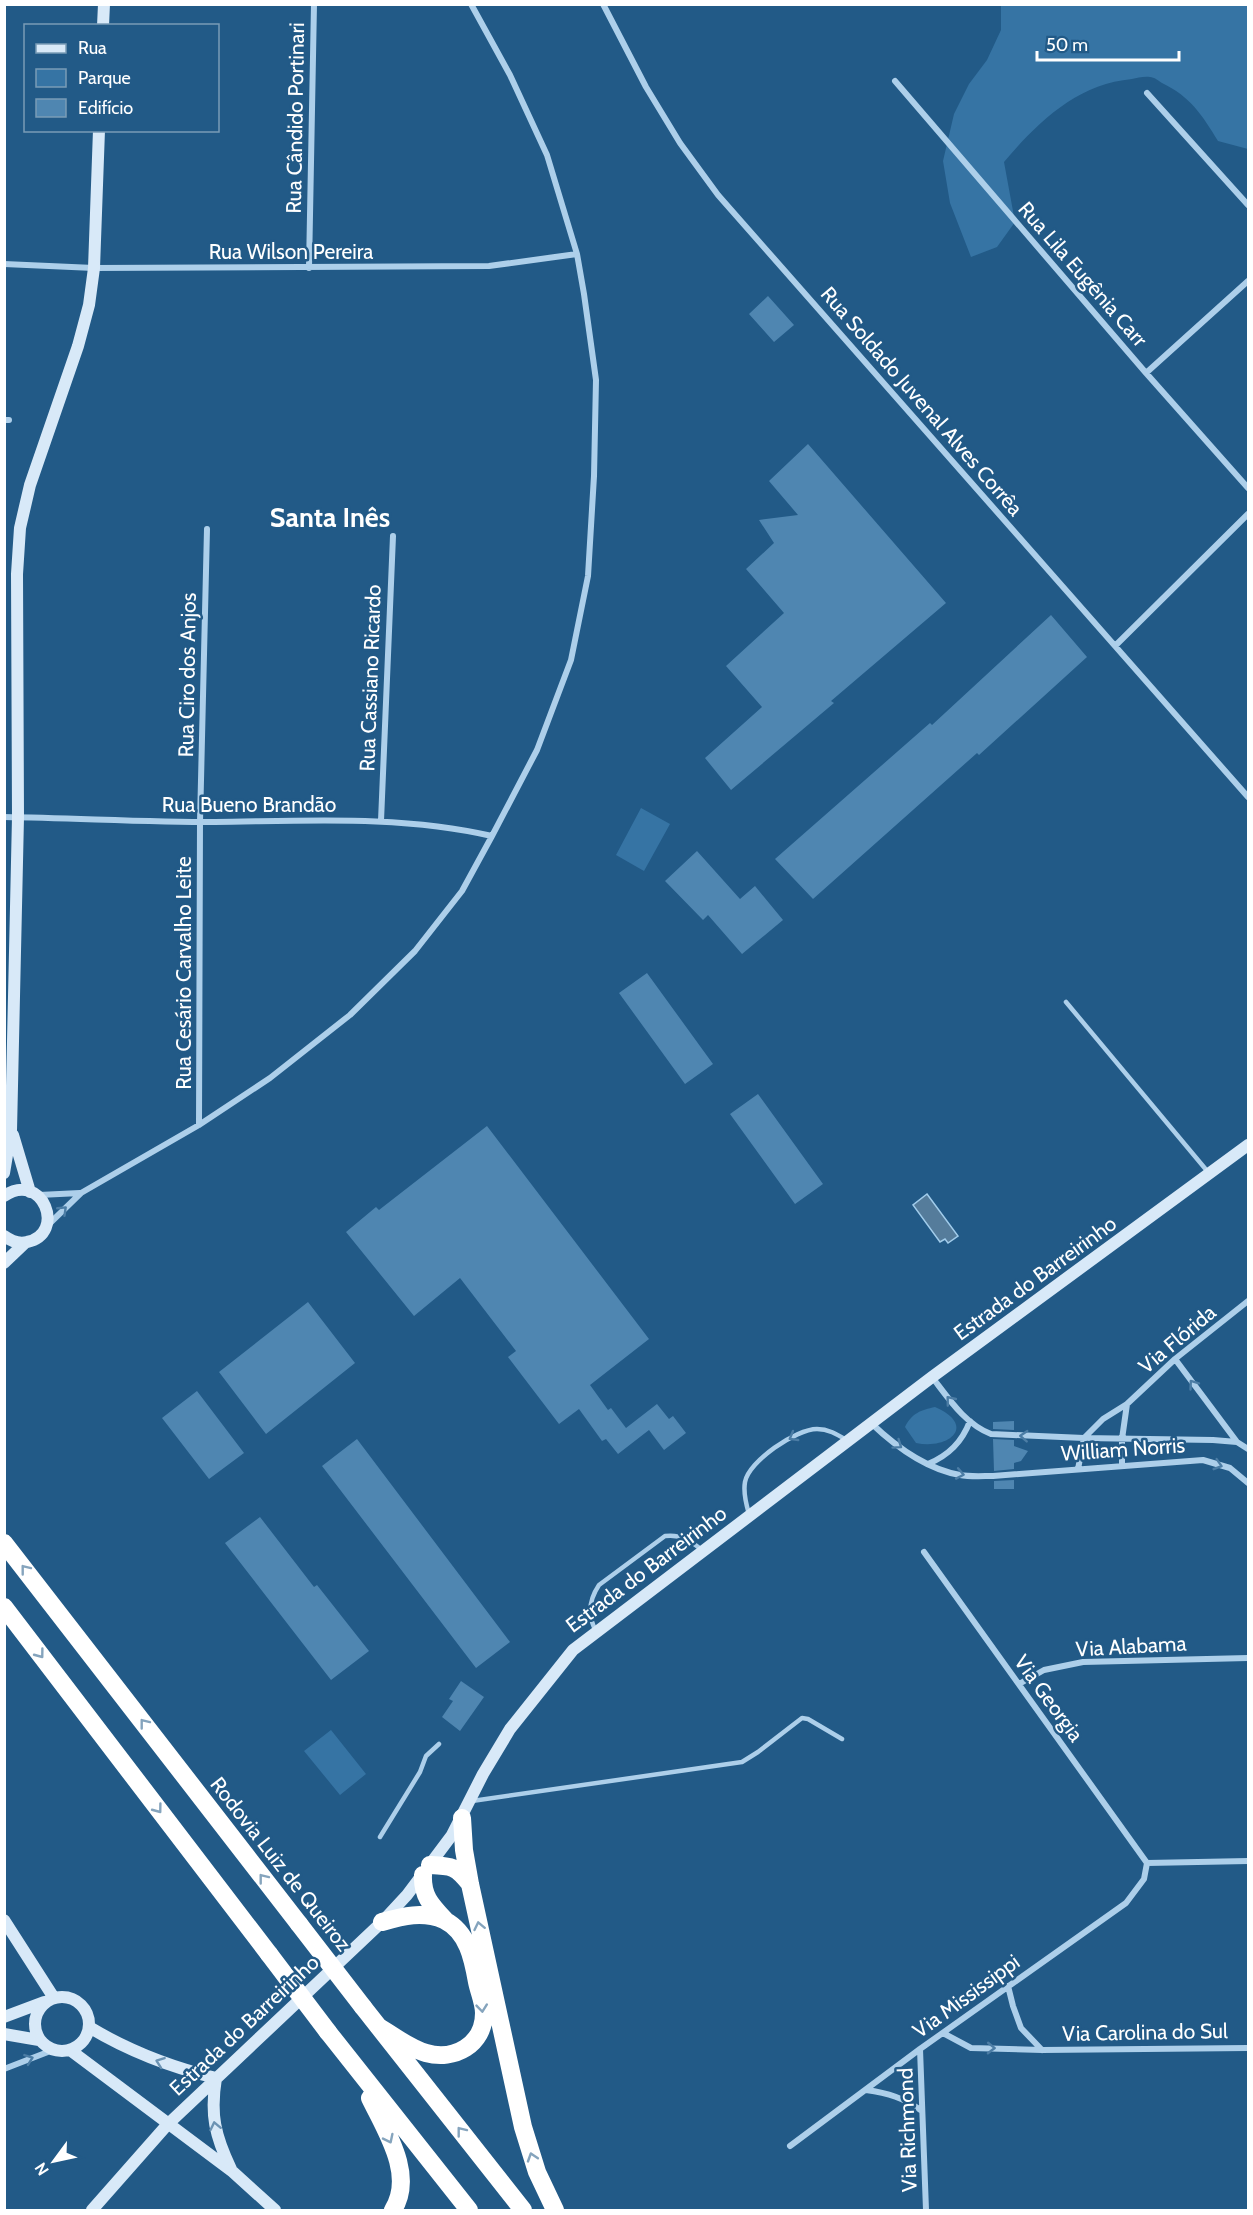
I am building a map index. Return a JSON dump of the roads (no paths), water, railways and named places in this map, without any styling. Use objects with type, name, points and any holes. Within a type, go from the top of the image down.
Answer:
[{"type":"highway","name":"Rodovia Luiz de Queiroz","points":[[4,1543],[523,2211]]},
{"type":"highway","points":[[4,1607],[354,2067],[469,2211]]},
{"type":"highway","points":[[466,1810],[464,1850],[470,1884],[523,2127],[537,2172],[555,2211]]},
{"type":"highway","points":[[379,2026],[411,2047],[438,2056],[452,2055],[465,2049],[475,2040],[482,2025],[484,2013],[472,1954],[462,1935],[427,1900],[422,1887],[426,1870],[450,1866],[459,1870],[470,1884]]},
{"type":"highway","points":[[382,1922],[410,1914],[428,1915],[446,1921]]},
{"type":"highway","points":[[354,2067],[394,2147],[401,2181],[398,2201],[393,2211]]},
{"type":"main road","points":[[103,24],[104,4]]},
{"type":"main road","points":[[4,1173],[12,1131],[18,817],[17,574],[20,528],[30,485],[78,346],[89,305],[94,267],[99,132]]},
{"type":"main road","points":[[12,1131],[34,1194]]},
{"type":"main road","name":"Estrada do Barreirinho","points":[[92,2211],[168,2125],[382,1922],[426,1870],[466,1810],[483,1774],[510,1729],[573,1650],[932,1377],[1248,1145]]},
{"type":"main road","points":[[4,1196],[13,1191],[34,1194],[44,1202],[47,1210],[46,1227],[4,1263]]},
{"type":"main road","points":[[4,1236],[16,1242],[25,1243]]},
{"type":"main road","points":[[4,1920],[50,2000]]},
{"type":"main road","points":[[4,2017],[63,1996],[79,2003],[88,2018],[89,2027],[83,2041],[70,2050],[53,2050],[39,2040],[4,2034]]},
{"type":"main road","points":[[39,2040],[34,2024],[35,2015],[50,2000]]},
{"type":"main road","points":[[89,2027],[163,2064],[216,2078],[212,2101],[214,2124],[232,2172]]},
{"type":"main road","points":[[70,2050],[232,2172],[275,2211]]},
{"type":"street","name":"Rua Cândido Portinari","points":[[309,268],[314,4]]},
{"type":"street","points":[[46,1227],[81,1193],[199,1125],[270,1078],[350,1015],[415,951],[462,891],[492,836],[537,750],[567,670],[588,576],[594,476],[596,380],[577,254],[547,155],[510,75],[471,4]]},
{"type":"street","name":"Rua Soldado Juvenal Alves Corrêa","points":[[603,4],[646,87],[680,143],[718,195],[1248,797]]},
{"type":"street","name":"Rua Lila Eugênia Carr","points":[[895,81],[1248,488]]},
{"type":"street","points":[[1147,93],[1248,205]]},
{"type":"street","name":"Rua Wilson Pereira","points":[[4,264],[94,267],[309,268],[489,266],[577,254]]},
{"type":"street","points":[[1146,373],[1248,281]]},
{"type":"street","points":[[1115,646],[1248,514]]},
{"type":"street","name":"Rua Ciro dos Anjos","points":[[200,822],[207,529]]},
{"type":"street","name":"Rua Cassiano Ricardo","points":[[381,821],[393,536]]},
{"type":"street","name":"Rua Bueno Brandão","points":[[4,817],[200,822],[381,821],[456,828],[492,836]]},
{"type":"street","name":"Rua Cesário Carvalho Leite","points":[[199,1125],[200,822]]},
{"type":"street","points":[[34,1194],[81,1193]]},
{"type":"street","name":"Via Flórida","points":[[1084,1438],[1103,1419],[1127,1404],[1175,1359],[1248,1301]]},
{"type":"street","points":[[1175,1359],[1237,1442],[1248,1449]]},
{"type":"street","points":[[928,1464],[952,1450],[965,1434],[970,1421],[954,1406],[932,1377]]},
{"type":"street","points":[[1122,1466],[1122,1439],[1127,1404]]},
{"type":"street","name":"William Norris","points":[[970,1421],[978,1429],[991,1434],[1237,1442]]},
{"type":"street","name":"William Norris","points":[[871,1423],[885,1436],[928,1464],[960,1475],[993,1476],[1203,1460],[1230,1468],[1248,1483]]},
{"type":"street","points":[[1078,1468],[1084,1438]]},
{"type":"street","name":"Via Georgia","points":[[924,1552],[1147,1863]]},
{"type":"street","name":"Via Alabama","points":[[1019,1684],[1044,1670],[1083,1662],[1248,1658]]},
{"type":"street","points":[[1147,1863],[1248,1861]]},
{"type":"street","name":"Via Mississippi","points":[[790,2146],[920,2049],[1126,1903],[1144,1879],[1147,1863]]},
{"type":"street","points":[[1008,1986],[1012,2006],[1021,2028],[1042,2050]]},
{"type":"street","name":"Via Carolina do Sul","points":[[943,2033],[971,2048],[1042,2050],[1248,2048]]},
{"type":"street","name":"Via Richmond","points":[[920,2049],[926,2211]]},
{"type":"street","points":[[4,2069],[53,2050]]},
{"type":"street","points":[[866,2090],[887,2093],[906,2100],[922,2111]]},
{"type":"lane","points":[[1066,1002],[1210,1174]]},
{"type":"lane","points":[[749,1516],[744,1492],[747,1476],[769,1453],[798,1433],[807,1430],[832,1432],[848,1440]]},
{"type":"lane","points":[[597,1632],[593,1625],[590,1608],[594,1592],[599,1585],[665,1536],[685,1538],[703,1551]]},
{"type":"lane","points":[[466,1810],[742,1762],[802,1718],[808,1719],[842,1739]]},
{"type":"lane","points":[[380,1837],[420,1772],[426,1756],[439,1744]]},
{"type":"district","name":"Santa Inês","points":[[330,517]]}]
